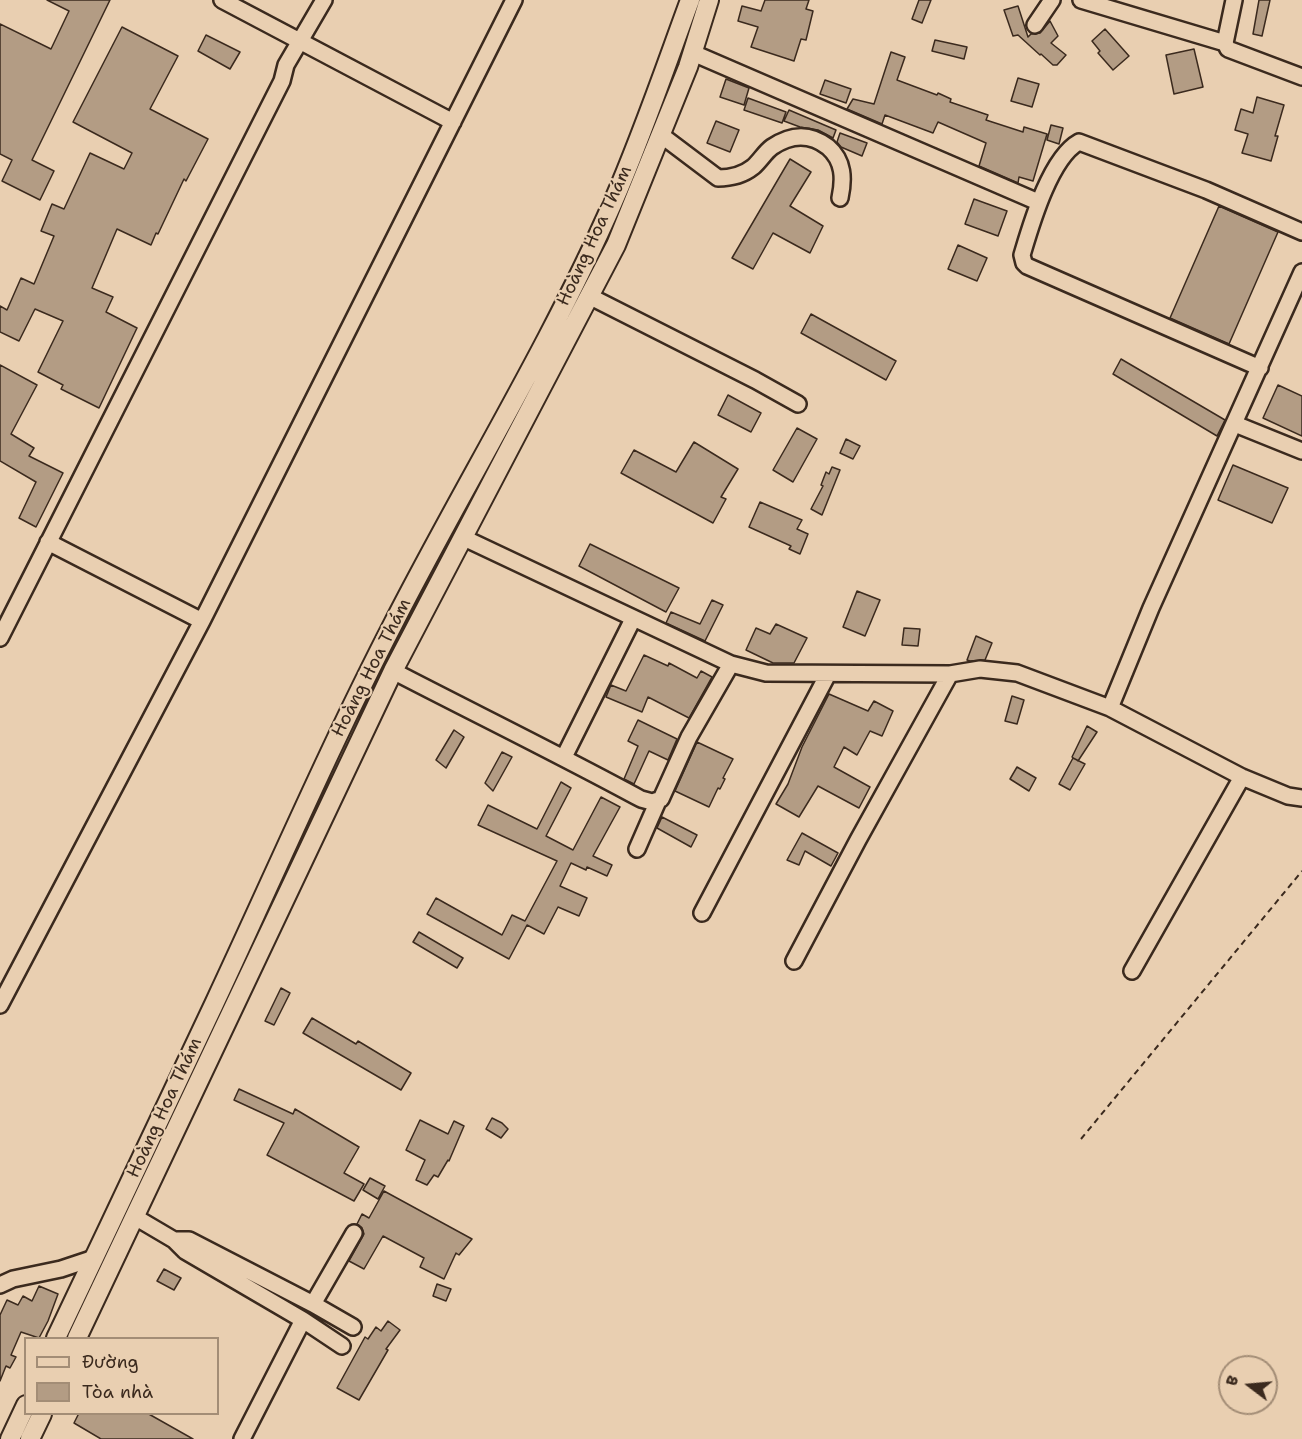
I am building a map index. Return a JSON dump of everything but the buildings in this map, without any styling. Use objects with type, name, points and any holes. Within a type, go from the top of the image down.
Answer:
[{"type":"main road","name":"Hoàng Hoa Thám","points":[[56,1337],[316,782],[393,623],[495,437],[580,272],[613,202],[645,123],[690,0]]},
{"type":"main road","name":"Hoàng Hoa Thám","points":[[77,1337],[393,671],[616,245],[691,60],[709,0]]},
{"type":"main road","points":[[668,59],[691,60]]},
{"type":"main road","points":[[316,782],[335,794]]},
{"type":"main road","points":[[117,1208],[135,1217]]},
{"type":"main road","points":[[10,1439],[24,1409]]},
{"type":"main road","points":[[30,1439],[41,1415]]},
{"type":"street","points":[[222,0],[453,122]]},
{"type":"street","points":[[0,638],[282,81],[286,65],[324,0]]},
{"type":"street","points":[[0,1005],[202,621],[514,0]]},
{"type":"street","points":[[1035,25],[1052,0]]},
{"type":"street","points":[[1081,0],[1225,43]]},
{"type":"street","points":[[1234,0],[1225,43],[1228,49],[1302,77]]},
{"type":"street","points":[[691,60],[1038,202]]},
{"type":"street","points":[[661,135],[718,178],[730,178],[741,174],[753,167],[771,147],[787,139],[798,136],[808,137],[822,142],[832,151],[837,160],[844,181],[840,198]]},
{"type":"street","points":[[1260,368],[1027,266],[1022,255],[1038,202],[1064,154],[1079,142],[1206,190],[1302,232]]},
{"type":"street","points":[[1110,708],[1151,608],[1302,272]]},
{"type":"street","points":[[590,296],[798,404]]},
{"type":"street","points":[[1235,424],[1302,451]]},
{"type":"street","points":[[464,538],[731,664],[766,673],[950,674],[980,669],[1017,673],[1110,708],[1242,777],[1288,796],[1302,798]]},
{"type":"street","points":[[48,542],[202,621]]},
{"type":"street","points":[[564,757],[633,619]]},
{"type":"street","points":[[637,849],[689,737],[731,664]]},
{"type":"street","points":[[393,671],[480,717],[564,757],[641,799],[658,801]]},
{"type":"street","points":[[702,913],[828,674]]},
{"type":"street","points":[[794,961],[950,674]]},
{"type":"street","points":[[1132,970],[1242,777]]},
{"type":"street","points":[[135,1217],[174,1240],[185,1251],[303,1320],[342,1347]]},
{"type":"street","points":[[313,1304],[354,1233]]},
{"type":"street","points":[[174,1240],[189,1240],[313,1304],[353,1328]]},
{"type":"street","points":[[0,1285],[13,1279],[61,1269],[94,1257]]},
{"type":"street","points":[[242,1439],[303,1320]]},
{"type":"path","points":[[1081,1139],[1302,871]]}]
